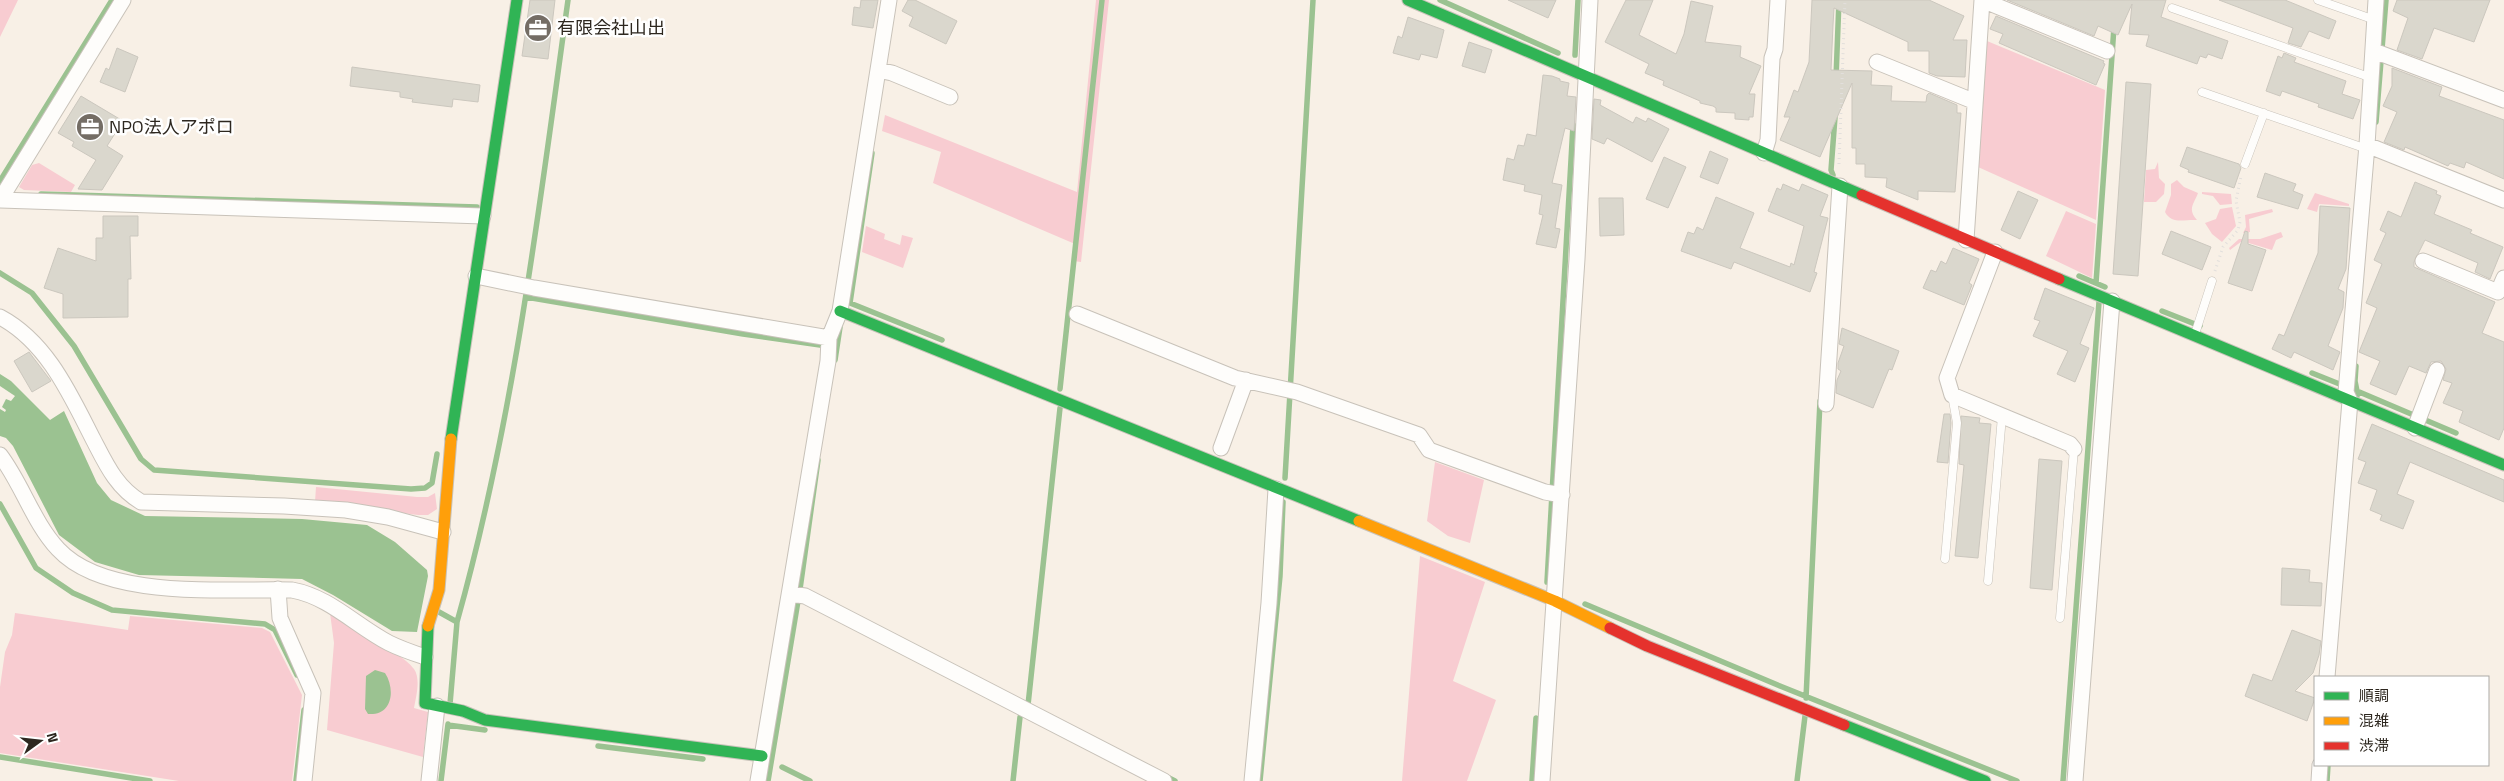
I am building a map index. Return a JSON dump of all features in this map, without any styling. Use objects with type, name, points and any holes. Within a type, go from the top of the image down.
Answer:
[{"type":"street","points":[[123,0],[0,200],[479,216]]},
{"type":"street","points":[[517,0],[479,216],[476,276],[448,456],[438,590],[428,628],[425,658],[425,703],[458,710],[485,720],[760,767],[797,595],[829,344],[840,311],[884,72],[889,0]]},
{"type":"street","points":[[1408,0],[1586,77],[1766,147],[1836,184],[1966,232],[1995,252],[2104,298],[2348,391],[2418,420],[2504,466]]},
{"type":"street","points":[[1542,781],[1555,601],[1554,494],[1586,77],[1590,0]]},
{"type":"street","points":[[1766,147],[1778,0]]},
{"type":"street","points":[[1966,232],[1973,102],[1982,0],[2107,51]]},
{"type":"street","points":[[2327,676],[2348,391],[2371,148],[2372,78],[2379,53],[2375,20],[2376,0]]},
{"type":"street","points":[[2379,53],[2504,100]]},
{"type":"street","points":[[1877,62],[1973,102]]},
{"type":"street","points":[[884,72],[950,97]]},
{"type":"street","points":[[2371,148],[2504,200]]},
{"type":"street","points":[[1826,404],[1836,184]]},
{"type":"street","points":[[1995,252],[1947,378],[1952,395],[2070,444],[2074,449]]},
{"type":"street","points":[[2423,261],[2498,292],[2504,278]]},
{"type":"street","points":[[476,276],[829,344]]},
{"type":"street","points":[[2075,781],[2104,298]]},
{"type":"street","points":[[840,311],[1555,601],[1647,646],[1985,781]]},
{"type":"street","points":[[1077,314],[1246,380],[1291,390],[1420,435],[1429,450],[1554,494]]},
{"type":"street","points":[[0,317],[29,336],[38,346],[77,408],[110,473],[129,495],[141,502],[284,506],[346,510],[388,517],[443,532]]},
{"type":"street","points":[[2418,420],[2437,370]]},
{"type":"street","points":[[1221,448],[1246,380]]},
{"type":"street","points":[[0,455],[50,539],[59,550],[74,562],[98,574],[154,587],[278,589],[307,592],[322,599],[389,643],[425,658]]},
{"type":"street","points":[[1252,781],[1269,603],[1276,489]]},
{"type":"street","points":[[278,589],[280,618],[313,693],[304,781]]},
{"type":"street","points":[[797,595],[1164,781]]},
{"type":"street","points":[[429,781],[440,706]]},
{"type":"street","points":[[2319,781],[2320,766]]},
{"type":"lane","points":[[2318,0],[2375,20]]},
{"type":"lane","points":[[2172,8],[2372,78]]},
{"type":"lane","points":[[2202,92],[2371,148]]},
{"type":"lane","points":[[2245,164],[2264,113]]},
{"type":"lane","points":[[2195,333],[2212,281]]},
{"type":"lane","points":[[1945,559],[1958,423],[1952,395]]},
{"type":"lane","points":[[1988,582],[2002,416]]},
{"type":"lane","points":[[2060,618],[2074,449]]},
{"type":"path","points":[[1838,168],[1845,0]]},
{"type":"path","points":[[2212,281],[2223,247],[2238,230],[2240,222],[2236,201],[2245,164]]},
{"type":"shaded area","points":[[0,0],[18,0],[0,37]]},
{"type":"shaded area","points":[[1096,0],[1109,0],[1081,262],[1073,261],[1075,244],[933,183],[941,152],[882,131],[885,115],[1077,192]]},
{"type":"shaded area","points":[[1987,41],[2105,90],[2096,220],[1978,167]]},
{"type":"shaded area","points":[[2158,162],[2159,178],[2165,184],[2164,194],[2156,202],[2144,202],[2146,170],[2155,169]]},
{"type":"shaded area","points":[[39,163],[75,185],[71,192],[24,190],[19,187],[32,165]]},
{"type":"shaded area","points":[[2177,180],[2184,187],[2198,193],[2192,210],[2197,220],[2171,219],[2165,212],[2171,195],[2171,184]]},
{"type":"shaded area","points":[[2202,192],[2231,194],[2232,204],[2220,205],[2213,196],[2202,194]]},
{"type":"shaded area","points":[[2315,193],[2349,204],[2349,206],[2319,204],[2317,212],[2307,209]]},
{"type":"shaded area","points":[[2232,207],[2236,226],[2222,242],[2212,234],[2205,223],[2216,219],[2220,209]]},
{"type":"shaded area","points":[[2272,209],[2273,212],[2249,219],[2250,232],[2243,233],[2246,227],[2245,215]]},
{"type":"shaded area","points":[[2066,211],[2096,224],[2092,278],[2046,256]]},
{"type":"shaded area","points":[[866,226],[885,234],[884,239],[900,245],[902,235],[913,238],[903,268],[862,252]]},
{"type":"shaded area","points":[[2281,232],[2283,237],[2276,240],[2272,250],[2242,241],[2230,250],[2229,248],[2239,239],[2260,239]]},
{"type":"shaded area","points":[[0,374],[11,381],[50,420],[64,411],[97,483],[111,500],[145,516],[302,519],[367,525],[395,542],[427,570],[428,576],[417,632],[392,631],[333,595],[302,579],[139,575],[95,562],[59,535],[13,446],[6,438],[0,436],[0,409],[5,412],[6,410],[2,407],[6,399],[11,401],[15,396],[0,386]]},
{"type":"shaded area","points":[[1435,462],[1484,480],[1470,543],[1448,536],[1427,521]]},
{"type":"shaded area","points":[[316,487],[417,497],[428,497],[435,493],[437,509],[428,515],[418,515],[315,502]]},
{"type":"shaded area","points":[[1420,556],[1485,582],[1453,681],[1496,700],[1467,781],[1402,781]]},
{"type":"shaded area","points":[[15,613],[128,630],[130,616],[262,628],[270,632],[302,695],[292,781],[179,781],[0,753],[0,687],[5,652],[12,635]]},
{"type":"shaded area","points":[[330,613],[388,648],[409,663],[414,669],[418,683],[414,708],[428,712],[423,757],[327,730],[334,643]]},
{"type":"shaded area","points":[[375,670],[385,673],[390,687],[390,701],[382,711],[376,714],[368,714],[365,709],[366,676]]},
{"type":"building","name":"有限会社山出","points":[[530,0],[555,0],[548,59],[522,56]]},
{"type":"building","points":[[861,0],[878,0],[873,28],[852,25],[854,7],[860,8]]},
{"type":"building","points":[[908,0],[915,0],[957,21],[946,44],[909,26],[913,17],[902,11]]},
{"type":"building","points":[[1508,0],[1556,0],[1548,18]]},
{"type":"building","points":[[1626,0],[1653,0],[1639,35],[1676,54],[1684,34],[1691,1],[1713,6],[1705,42],[1741,46],[1740,57],[1761,66],[1749,94],[1755,94],[1753,117],[1749,117],[1749,120],[1735,119],[1735,113],[1716,112],[1716,108],[1713,106],[1700,103],[1700,101],[1663,85],[1664,81],[1645,73],[1649,64],[1605,42]]},
{"type":"building","points":[[1812,0],[1929,0],[1964,16],[1953,40],[1967,40],[1965,77],[1937,76],[1929,73],[1929,51],[1908,51],[1908,42],[1834,8],[1833,25],[1831,70],[1872,71],[1871,85],[1892,86],[1891,101],[1926,102],[1929,93],[1957,105],[1957,113],[1961,113],[1955,192],[1918,191],[1918,200],[1886,187],[1887,178],[1865,177],[1865,164],[1856,164],[1856,148],[1852,148],[1852,83],[1820,157],[1780,140],[1790,117],[1784,117],[1794,90],[1798,92],[1809,62]]},
{"type":"building","points":[[2007,0],[2166,0],[2161,17],[2228,41],[2222,59],[2208,54],[2206,58],[2200,56],[2197,64],[2146,46],[2149,35],[2129,34],[2132,4],[2118,35],[2098,26],[2094,36]]},
{"type":"building","points":[[2219,0],[2285,0],[2336,21],[2329,39],[2309,31],[2301,47],[2288,43],[2293,28]]},
{"type":"building","points":[[2397,0],[2490,0],[2474,42],[2434,28],[2422,59],[2397,50],[2408,18],[2393,11]]},
{"type":"building","points":[[1996,16],[2104,61],[2103,63],[2105,64],[2096,85],[1999,43],[2003,34],[1990,29]]},
{"type":"building","points":[[1408,17],[1444,30],[1437,58],[1421,54],[1419,60],[1393,53],[1398,36],[1402,38]]},
{"type":"building","points":[[1469,42],[1492,50],[1485,73],[1462,66]]},
{"type":"building","points":[[117,48],[138,57],[125,92],[100,82],[106,68],[109,70]]},
{"type":"building","points":[[2284,53],[2296,58],[2294,62],[2346,81],[2342,94],[2360,100],[2353,119],[2318,107],[2319,104],[2282,91],[2280,96],[2266,91],[2278,56],[2282,58]]},
{"type":"building","points":[[352,67],[480,85],[478,102],[453,99],[452,107],[412,102],[413,99],[400,97],[400,92],[350,86]]},
{"type":"building","points":[[2392,68],[2442,87],[2439,96],[2504,120],[2504,179],[2466,162],[2464,168],[2450,163],[2448,166],[2405,147],[2404,150],[2384,142],[2397,112],[2383,106],[2392,86]]},
{"type":"building","points":[[1543,75],[1552,76],[1560,79],[1560,81],[1569,83],[1567,96],[1576,97],[1574,131],[1565,128],[1552,183],[1562,185],[1555,228],[1560,229],[1556,248],[1536,244],[1543,215],[1539,214],[1542,195],[1524,191],[1525,185],[1503,180],[1507,158],[1514,160],[1518,145],[1524,146],[1527,134],[1536,136]]},
{"type":"building","points":[[2126,82],[2151,84],[2138,276],[2113,274]]},
{"type":"building","name":"NPO法人アポロ","points":[[81,96],[123,121],[107,146],[123,156],[102,190],[78,189],[96,160],[72,146],[74,142],[58,133]]},
{"type":"building","points":[[1594,99],[1601,100],[1600,105],[1633,123],[1636,117],[1646,122],[1648,118],[1669,129],[1652,162],[1607,138],[1604,144],[1592,139]]},
{"type":"building","points":[[2187,147],[2239,164],[2241,168],[2234,188],[2188,172],[2189,170],[2180,166]]},
{"type":"building","points":[[1710,151],[1728,159],[1718,184],[1700,177]]},
{"type":"building","points":[[1664,157],[1686,167],[1668,208],[1646,199]]},
{"type":"building","points":[[2265,173],[2296,184],[2293,191],[2303,195],[2298,209],[2257,197]]},
{"type":"building","points":[[2415,182],[2437,191],[2436,194],[2441,196],[2434,214],[2472,230],[2470,233],[2503,247],[2490,279],[2475,272],[2478,263],[2425,240],[2414,262],[2414,267],[2495,302],[2482,333],[2504,342],[2504,428],[2499,440],[2459,422],[2463,411],[2443,403],[2452,383],[2443,380],[2446,369],[2441,361],[2431,362],[2426,373],[2409,366],[2396,395],[2370,384],[2380,361],[2359,352],[2377,308],[2366,303],[2382,264],[2374,260],[2386,233],[2380,230],[2388,211],[2401,217]]},
{"type":"building","points":[[1783,184],[1799,191],[1802,184],[1828,195],[1820,216],[1828,218],[1814,272],[1817,273],[1810,292],[1734,262],[1731,269],[1681,251],[1688,232],[1694,234],[1697,227],[1703,230],[1716,197],[1754,213],[1740,248],[1790,267],[1791,263],[1794,265],[1804,226],[1768,211],[1777,188],[1781,190]]},
{"type":"building","points":[[2018,191],[2038,200],[2020,239],[2001,230]]},
{"type":"building","points":[[1599,198],[1623,198],[1624,235],[1600,236]]},
{"type":"building","points":[[2320,206],[2350,208],[2346,269],[2338,289],[2344,292],[2343,308],[2328,346],[2340,352],[2333,370],[2294,352],[2291,358],[2272,349],[2279,334],[2284,336],[2318,253]]},
{"type":"building","points":[[103,216],[138,216],[138,236],[130,236],[131,279],[128,279],[128,317],[63,318],[63,294],[44,288],[58,248],[96,261],[96,238],[103,238]]},
{"type":"building","points":[[2171,231],[2211,247],[2202,270],[2162,254]]},
{"type":"building","points":[[2245,231],[2248,232],[2248,244],[2266,250],[2252,291],[2228,283]]},
{"type":"building","points":[[1953,248],[1979,259],[1969,283],[1972,285],[1964,305],[1923,288],[1931,270],[1936,272],[1941,261],[1946,264]]},
{"type":"building","points":[[2045,288],[2094,308],[2080,344],[2089,348],[2075,382],[2057,374],[2068,351],[2033,336],[2040,321],[2034,319]]},
{"type":"building","points":[[1842,328],[1899,351],[1892,370],[1889,369],[1873,408],[1836,393],[1837,380],[1841,371],[1838,369],[1838,363],[1844,346],[1839,344]]},
{"type":"building","points":[[29,352],[51,381],[32,392],[14,361]]},
{"type":"building","points":[[1944,414],[1950,414],[1951,423],[1948,463],[1937,462]]},
{"type":"building","points":[[1961,416],[1980,418],[1979,423],[1991,424],[1978,558],[1955,556],[1964,465],[1959,464]]},
{"type":"building","points":[[2372,424],[2504,480],[2504,502],[2410,462],[2397,494],[2414,501],[2403,529],[2380,520],[2382,515],[2370,510],[2377,490],[2358,483],[2366,462],[2358,459]]},
{"type":"building","points":[[2039,459],[2062,461],[2052,590],[2030,588]]},
{"type":"building","points":[[2282,568],[2310,570],[2309,582],[2322,583],[2321,606],[2281,605]]},
{"type":"building","points":[[2292,630],[2321,641],[2313,673],[2295,691],[2314,698],[2307,721],[2245,696],[2253,674],[2272,681]]},
{"type":"waterway","points":[[0,181],[112,0]]},
{"type":"waterway","points":[[457,622],[477,546],[510,391],[535,235],[568,0]]},
{"type":"waterway","points":[[1060,389],[1102,0]]},
{"type":"waterway","points":[[1285,478],[1313,0]]},
{"type":"waterway","points":[[1440,0],[1558,53]]},
{"type":"waterway","points":[[1575,55],[1578,0]]},
{"type":"waterway","points":[[1836,78],[1839,0]]},
{"type":"waterway","points":[[2376,122],[2386,0]]},
{"type":"waterway","points":[[2096,283],[2114,27]]},
{"type":"waterway","points":[[1833,175],[1831,170],[1835,117]]},
{"type":"waterway","points":[[1547,582],[1573,125]]},
{"type":"waterway","points":[[872,153],[850,303],[942,340]]},
{"type":"waterway","points":[[41,194],[477,207]]},
{"type":"waterway","points":[[0,273],[32,293],[74,346],[141,459],[154,470],[411,489],[425,488],[432,483],[437,454]]},
{"type":"waterway","points":[[2079,276],[2105,287]]},
{"type":"waterway","points":[[526,297],[743,334],[827,346]]},
{"type":"waterway","points":[[2063,781],[2099,302]]},
{"type":"waterway","points":[[2162,311],[2200,326]]},
{"type":"waterway","points":[[835,360],[840,327]]},
{"type":"waterway","points":[[2356,366],[2355,381],[2357,391],[2456,433]]},
{"type":"waterway","points":[[2312,373],[2357,391],[2357,396]]},
{"type":"waterway","points":[[1806,698],[1820,401]]},
{"type":"waterway","points":[[1028,705],[1060,408]]},
{"type":"waterway","points":[[768,781],[800,589],[818,460]]},
{"type":"waterway","points":[[1260,781],[1280,576],[1283,502]]},
{"type":"waterway","points":[[0,504],[36,568],[73,593],[112,610],[265,624],[275,630],[297,675]]},
{"type":"waterway","points":[[1585,604],[1780,686],[2017,781]]},
{"type":"waterway","points":[[439,612],[457,622],[450,704]]},
{"type":"waterway","points":[[296,781],[304,710]]},
{"type":"waterway","points":[[1797,781],[1805,716]]},
{"type":"waterway","points":[[1013,781],[1020,717]]},
{"type":"waterway","points":[[1532,781],[1536,718]]},
{"type":"waterway","points":[[441,781],[448,724]]},
{"type":"waterway","points":[[448,725],[485,730]]},
{"type":"waterway","points":[[598,746],[703,759]]},
{"type":"waterway","points":[[0,757],[150,781]]},
{"type":"waterway","points":[[2327,781],[2328,766]]},
{"type":"waterway","points":[[782,767],[810,781]]},
{"type":"waterway","points":[[1165,776],[1175,781]]},
{"type":"traffic: fast","points":[[451,439],[517,0]]},
{"type":"traffic: fast","points":[[1408,0],[1862,195]]},
{"type":"traffic: fast","points":[[2059,279],[2504,465]]},
{"type":"traffic: fast","points":[[840,311],[1359,521]]},
{"type":"traffic: fast","points":[[428,626],[425,703],[463,711],[485,720],[762,756]]},
{"type":"traffic: fast","points":[[1844,725],[1985,781]]},
{"type":"traffic: slow","points":[[428,626],[439,590],[451,439]]},
{"type":"traffic: slow","points":[[1359,521],[1555,601],[1610,628]]},
{"type":"traffic: jam","points":[[1862,195],[2059,279]]},
{"type":"traffic: jam","points":[[1610,628],[1647,646],[1844,725]]},
{"type":"place","name":"有限会社山出","points":[[538,28]]},
{"type":"place","name":"NPO法人アポロ","points":[[90,127]]}]
